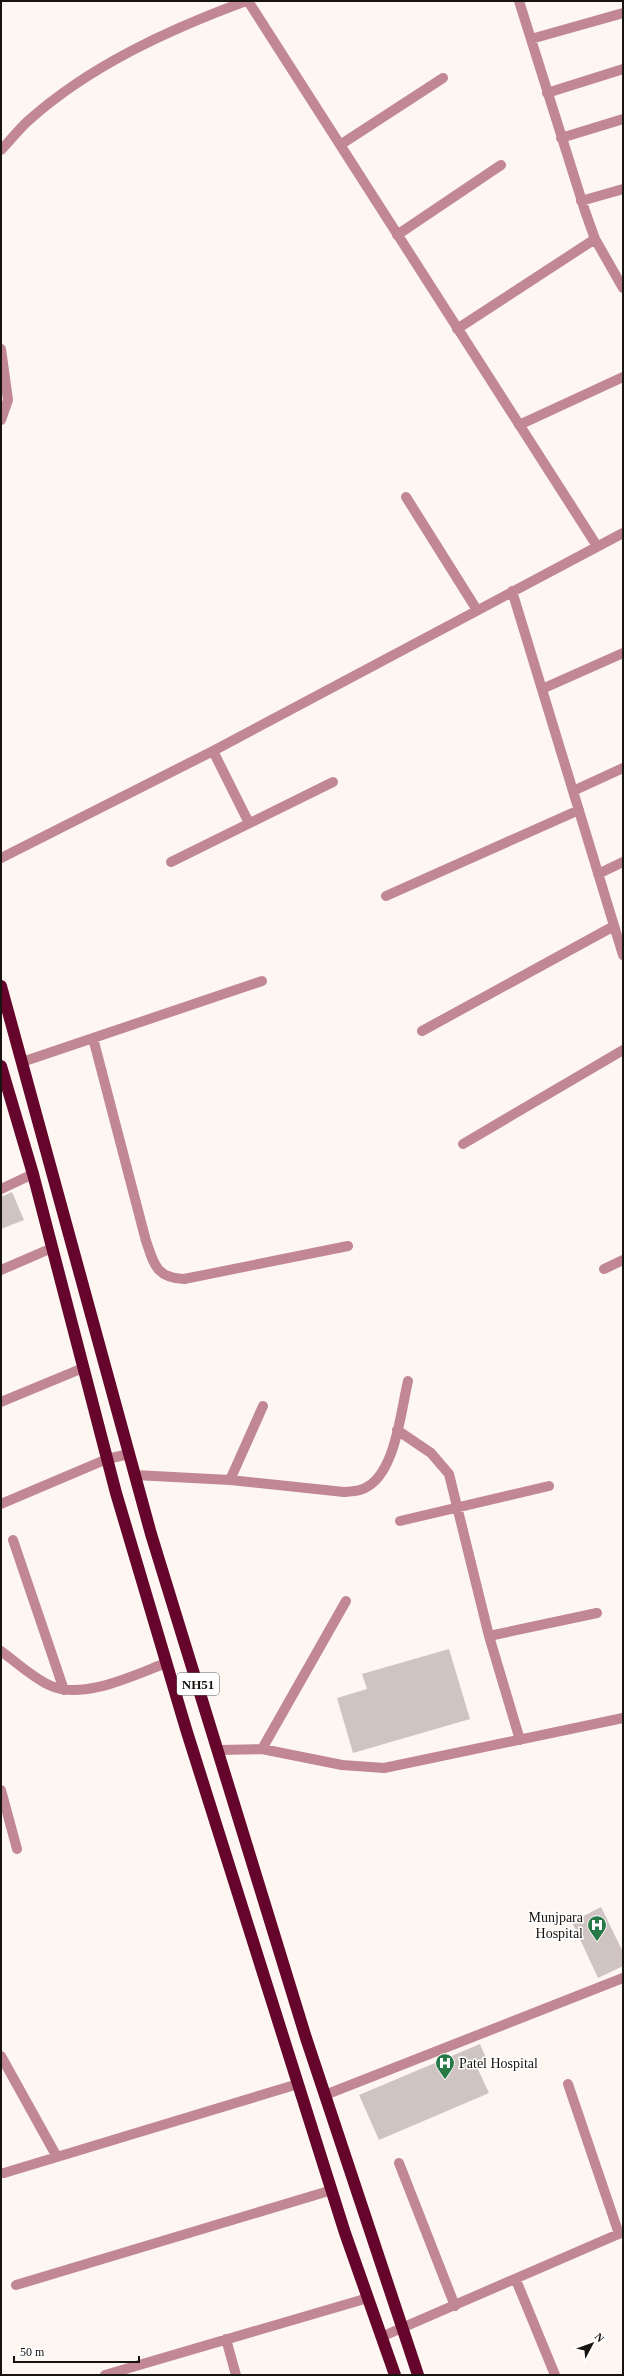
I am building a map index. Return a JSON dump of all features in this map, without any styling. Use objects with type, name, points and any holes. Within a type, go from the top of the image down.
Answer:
[{"type":"highway","name":"NH51","points":[[1,986],[150,1534],[325,2095],[418,2375]]},
{"type":"highway","name":"NH51","points":[[1,1066],[33,1174],[107,1459],[166,1663],[298,2084],[394,2375]]},
{"type":"street","points":[[1,150],[34,116],[78,83],[132,50],[188,22],[247,1],[597,546]]},
{"type":"street","points":[[519,1],[581,201],[595,239],[623,288]]},
{"type":"street","points":[[531,38],[623,13]]},
{"type":"street","points":[[547,92],[623,69]]},
{"type":"street","points":[[340,145],[443,78]]},
{"type":"street","points":[[561,138],[623,119]]},
{"type":"street","points":[[397,235],[501,165]]},
{"type":"street","points":[[581,201],[623,189]]},
{"type":"street","points":[[458,329],[595,239]]},
{"type":"street","points":[[1,349],[8,400],[1,420]]},
{"type":"street","points":[[519,425],[623,377]]},
{"type":"street","points":[[406,497],[477,610]]},
{"type":"street","points":[[1,858],[213,751],[623,533]]},
{"type":"street","points":[[512,591],[623,955]]},
{"type":"street","points":[[542,689],[623,653]]},
{"type":"street","points":[[213,751],[249,823]]},
{"type":"street","points":[[573,791],[623,768]]},
{"type":"street","points":[[171,862],[333,782]]},
{"type":"street","points":[[386,896],[579,810]]},
{"type":"street","points":[[598,874],[623,862]]},
{"type":"street","points":[[422,1031],[614,926]]},
{"type":"street","points":[[22,1062],[262,980]]},
{"type":"street","points":[[92,1038],[146,1241],[154,1264],[161,1274],[171,1278],[184,1279],[348,1246]]},
{"type":"street","points":[[463,1144],[623,1050]]},
{"type":"street","points":[[1,1189],[33,1174]]},
{"type":"street","points":[[1,1270],[52,1248]]},
{"type":"street","points":[[604,1268],[623,1260]]},
{"type":"street","points":[[1,1402],[83,1368]]},
{"type":"street","points":[[135,1475],[230,1480],[344,1492],[359,1491],[371,1484],[383,1471],[390,1456],[408,1381]]},
{"type":"street","points":[[230,1480],[263,1406]]},
{"type":"street","points":[[397,1430],[440,1460],[449,1474],[489,1636],[520,1740]]},
{"type":"street","points":[[1,1504],[107,1459],[129,1454]]},
{"type":"street","points":[[400,1521],[549,1486]]},
{"type":"street","points":[[13,1540],[64,1690]]},
{"type":"street","points":[[262,1748],[346,1601]]},
{"type":"street","points":[[489,1636],[598,1613]]},
{"type":"street","points":[[1,1652],[48,1685],[64,1690],[85,1690],[166,1663]]},
{"type":"street","points":[[218,1750],[262,1748],[342,1765],[384,1768],[622,1721]]},
{"type":"street","points":[[1,1790],[17,1849]]},
{"type":"street","points":[[325,2095],[623,1978]]},
{"type":"street","points":[[2,2059],[57,2157]]},
{"type":"street","points":[[4,2173],[298,2084]]},
{"type":"street","points":[[382,2337],[516,2280],[621,2233],[568,2084]]},
{"type":"street","points":[[399,2163],[455,2306]]},
{"type":"street","points":[[16,2285],[332,2190]]},
{"type":"street","points":[[516,2280],[555,2375]]},
{"type":"street","points":[[105,2375],[368,2298]]},
{"type":"street","points":[[226,2339],[236,2375]]},
{"type":"building","points":[[12,1192],[24,1220],[1,1229],[1,1197]]},
{"type":"building","points":[[449,1649],[470,1719],[353,1753],[337,1698],[367,1689],[362,1674]]},
{"type":"building","points":[[601,1907],[623,1952],[623,1966],[598,1978],[572,1922]]},
{"type":"building","points":[[480,2044],[486,2058],[475,2063],[489,2093],[379,2140],[359,2095]]},
{"type":"place","name":"Munjpara Hospital","points":[[597,1942]]},
{"type":"place","name":"Patel Hospital","points":[[445,2080]]}]
